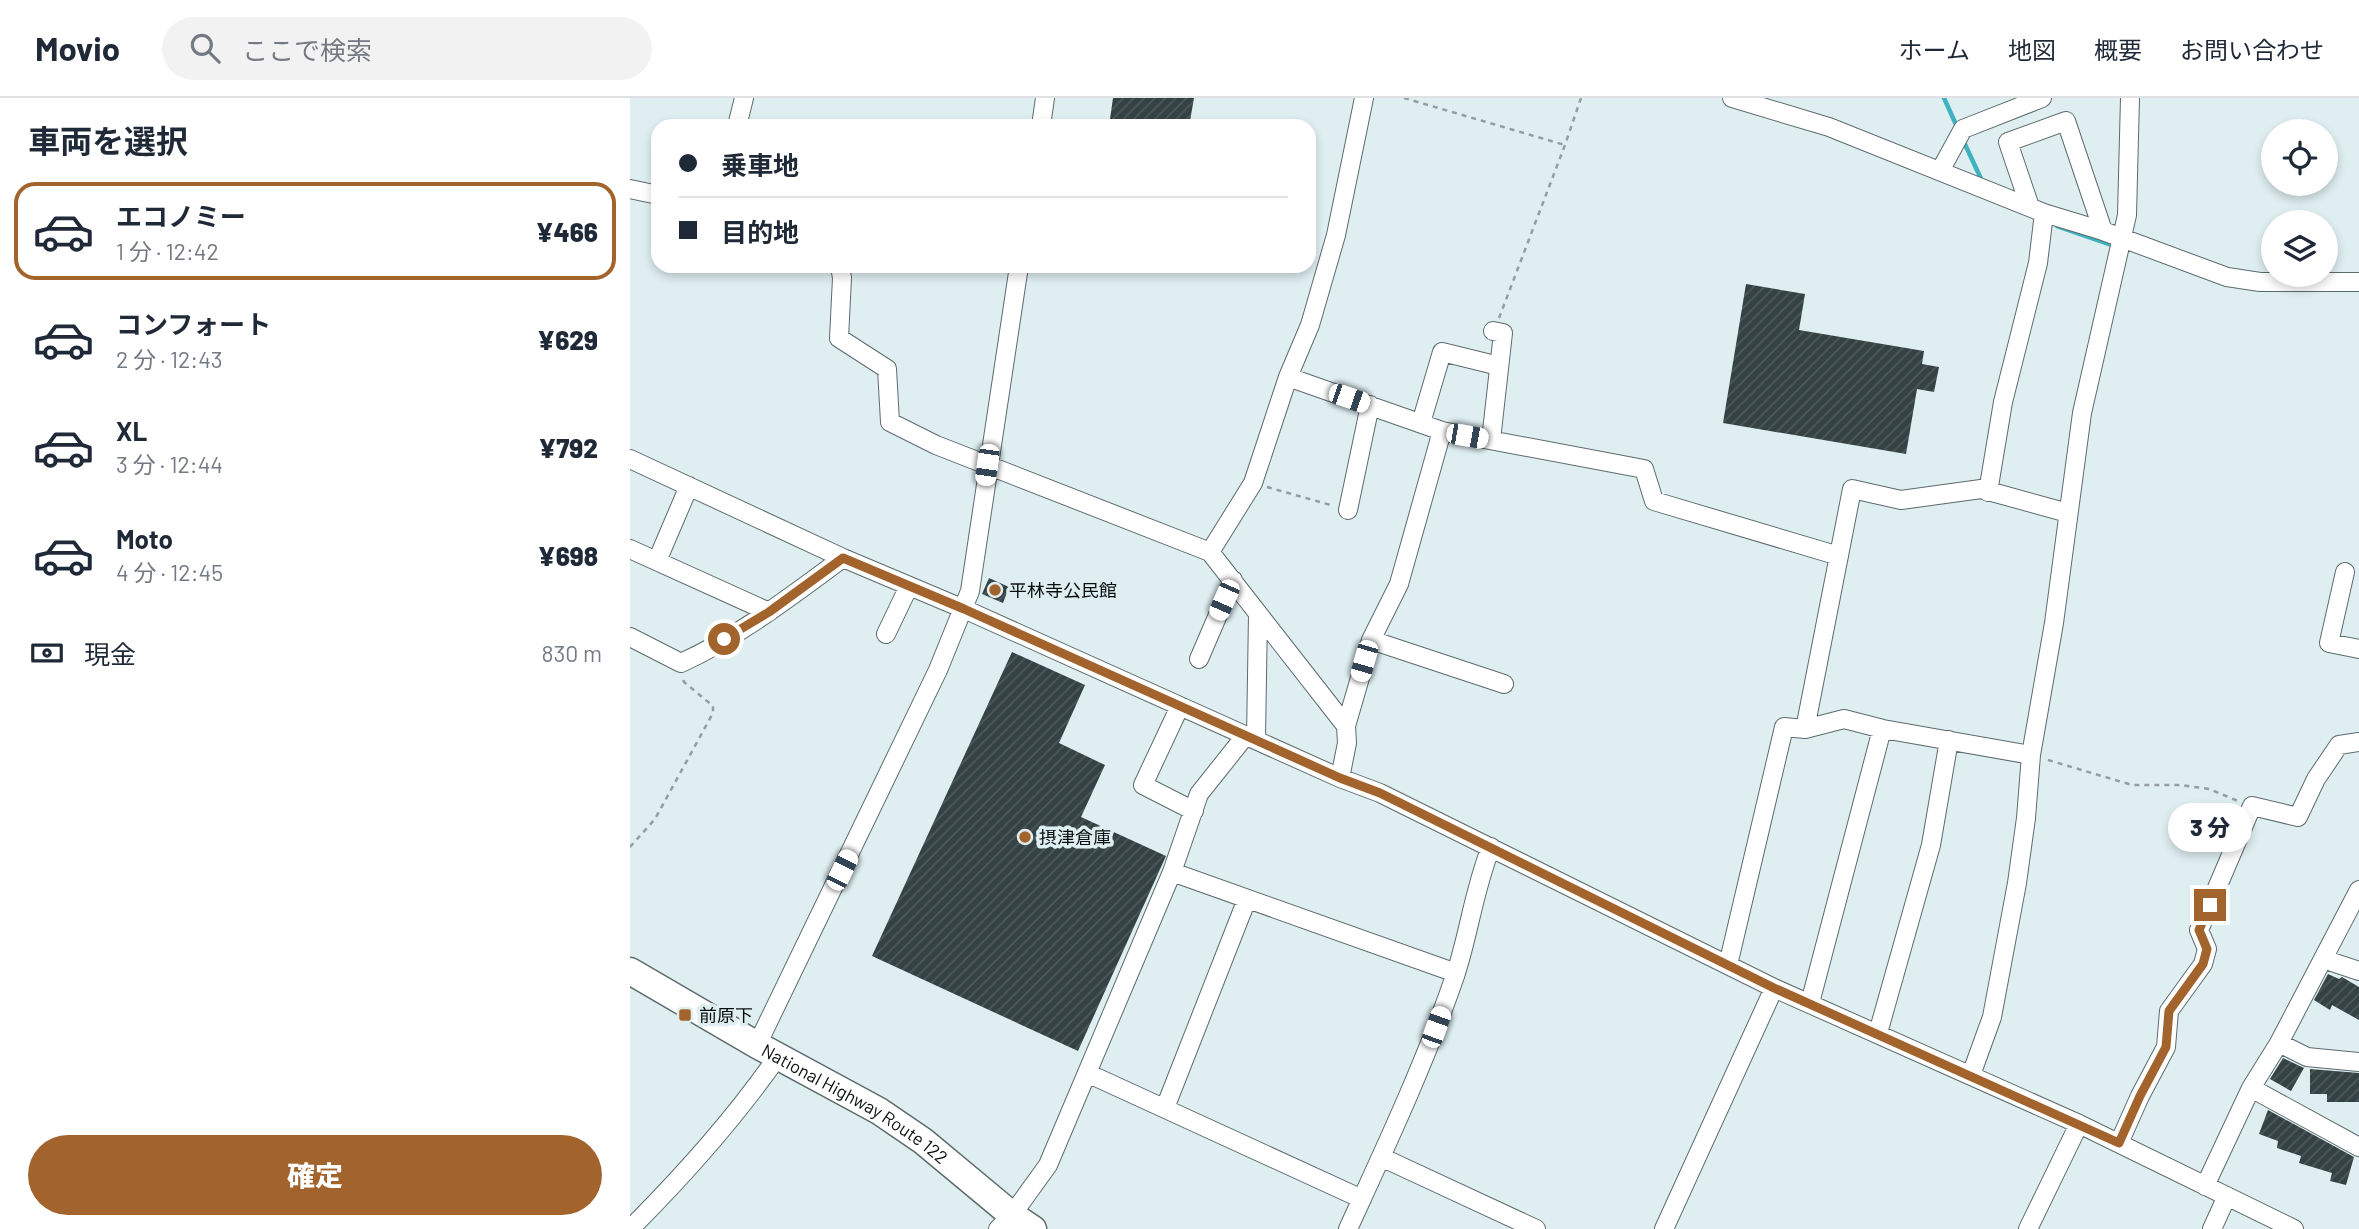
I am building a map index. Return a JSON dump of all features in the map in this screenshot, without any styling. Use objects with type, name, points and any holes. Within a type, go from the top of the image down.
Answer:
[{"type":"highway","name":"National Highway Route 122","points":[[630,971],[879,1111],[923,1141],[1014,1224]]},
{"type":"street","points":[[739,119],[744,98]]},
{"type":"street","points":[[1042,119],[1045,98]]},
{"type":"street","points":[[1210,551],[1253,483],[1288,377],[1310,325],[1336,235],[1364,98]]},
{"type":"street","points":[[1732,98],[1829,127],[2037,210],[2103,231],[2121,240],[2227,277],[2260,282],[2359,282]]},
{"type":"street","points":[[1940,171],[1962,129],[2042,98]]},
{"type":"street","points":[[1971,1075],[1992,1017],[2017,883],[2031,755],[2054,623],[2082,414],[2127,215],[2130,98]]},
{"type":"street","points":[[1988,492],[2003,402],[2038,264],[2037,210],[2008,142],[2066,121],[2103,231]]},
{"type":"street","points":[[630,189],[651,194]]},
{"type":"street","points":[[841,273],[839,338],[887,369],[890,422],[936,445],[1210,551],[1346,726]]},
{"type":"street","points":[[630,1229],[678,1180],[757,1086],[768,1050],[964,609],[970,591],[1018,273]]},
{"type":"street","points":[[1492,440],[1503,333],[1493,331]]},
{"type":"street","points":[[1421,423],[1441,352],[1499,366]]},
{"type":"street","points":[[1288,377],[1442,431],[1644,469],[1654,501],[1839,556]]},
{"type":"street","points":[[1348,510],[1370,405]]},
{"type":"street","points":[[1340,778],[1347,743],[1346,726],[1371,640],[1399,584],[1442,431]]},
{"type":"street","points":[[630,459],[843,558],[964,609],[1340,778],[1380,793],[1774,988],[2079,1124],[2294,1229]]},
{"type":"street","points":[[657,561],[689,485]]},
{"type":"street","points":[[1805,729],[1852,489],[1901,500],[1980,489],[2068,513]]},
{"type":"street","points":[[630,549],[769,612]]},
{"type":"street","points":[[630,637],[681,663],[769,612],[843,558]]},
{"type":"street","points":[[2345,572],[2329,643],[2359,649]]},
{"type":"street","points":[[1199,659],[1233,580]]},
{"type":"street","points":[[886,634],[909,586]]},
{"type":"street","points":[[1014,1224],[1048,1165],[1172,872],[1199,793],[1251,737],[1258,614]]},
{"type":"street","points":[[1371,640],[1504,684]]},
{"type":"street","points":[[1181,706],[1143,786],[1194,811]]},
{"type":"street","points":[[1728,965],[1784,727],[1805,729],[1844,719],[1882,729],[2031,755]]},
{"type":"street","points":[[1810,1003],[1882,729]]},
{"type":"street","points":[[1878,1033],[1931,845],[1949,740]]},
{"type":"street","points":[[2119,1143],[2166,1047],[2169,1011],[2203,964],[2207,949],[2199,930],[2252,806],[2298,817],[2316,779],[2339,745],[2359,742]]},
{"type":"street","points":[[1348,1229],[1381,1157],[1456,974],[1480,876],[1491,847]]},
{"type":"street","points":[[1172,872],[1456,974]]},
{"type":"street","points":[[2205,1185],[2251,1088],[2279,1043],[2359,890]]},
{"type":"street","points":[[1165,1108],[1247,899]]},
{"type":"street","points":[[2323,959],[2359,971]]},
{"type":"street","points":[[1664,1229],[1774,988]]},
{"type":"street","points":[[2279,1043],[2307,1057],[2359,1062]]},
{"type":"street","points":[[1087,1073],[1362,1199]]},
{"type":"street","points":[[2251,1088],[2359,1147]]},
{"type":"street","points":[[2028,1229],[2079,1124]]},
{"type":"street","points":[[1381,1157],[1536,1229]]},
{"type":"street","points":[[2212,1229],[2227,1196]]},
{"type":"path","points":[[1404,98],[1565,145]]},
{"type":"path","points":[[1493,331],[1581,98]]},
{"type":"path","points":[[1253,483],[1348,510]]},
{"type":"path","points":[[630,847],[655,819],[713,713],[713,706],[684,682],[681,663]]},
{"type":"path","points":[[2031,755],[2132,786],[2181,785],[2209,789],[2252,806]]},
{"type":"building","points":[[1113,98],[1194,98],[1190,119],[1110,119]]},
{"type":"building","points":[[1746,284],[1805,294],[1799,330],[1924,351],[1922,364],[1939,367],[1934,392],[1917,389],[1906,454],[1723,423]]},
{"type":"building","points":[[989,578],[1009,587],[1003,603],[982,594]]},
{"type":"building","name":"摂津倉庫","points":[[1012,652],[1085,685],[1059,743],[1105,765],[1081,817],[1166,856],[1078,1051],[872,956]]},
{"type":"building","points":[[2328,974],[2339,979],[2342,977],[2359,987],[2359,1020],[2332,1005],[2330,1010],[2314,1000]]},
{"type":"building","points":[[2283,1058],[2304,1068],[2291,1091],[2270,1079]]},
{"type":"building","points":[[2310,1069],[2359,1073],[2359,1102],[2327,1102],[2327,1094],[2310,1094]]},
{"type":"building","points":[[2268,1110],[2354,1157],[2346,1185],[2330,1181],[2332,1173],[2299,1163],[2301,1156],[2277,1148],[2278,1141],[2259,1134]]},
{"type":"waterway","points":[[1944,98],[1958,129]]},
{"type":"waterway","points":[[1963,140],[1983,183]]},
{"type":"waterway","points":[[2057,226],[2112,245]]},
{"type":"place","name":"平林寺公民館","points":[[995,590]]},
{"type":"place","name":"摂津倉庫","points":[[1025,837]]},
{"type":"place","name":"前原下","points":[[685,1015]]},
{"type":"route","points":[[724,639],[769,612],[843,558],[964,609],[1340,778],[1380,793],[1774,988],[2119,1143],[2166,1047],[2169,1011],[2203,964],[2207,949],[2199,930],[2210,905]]}]
